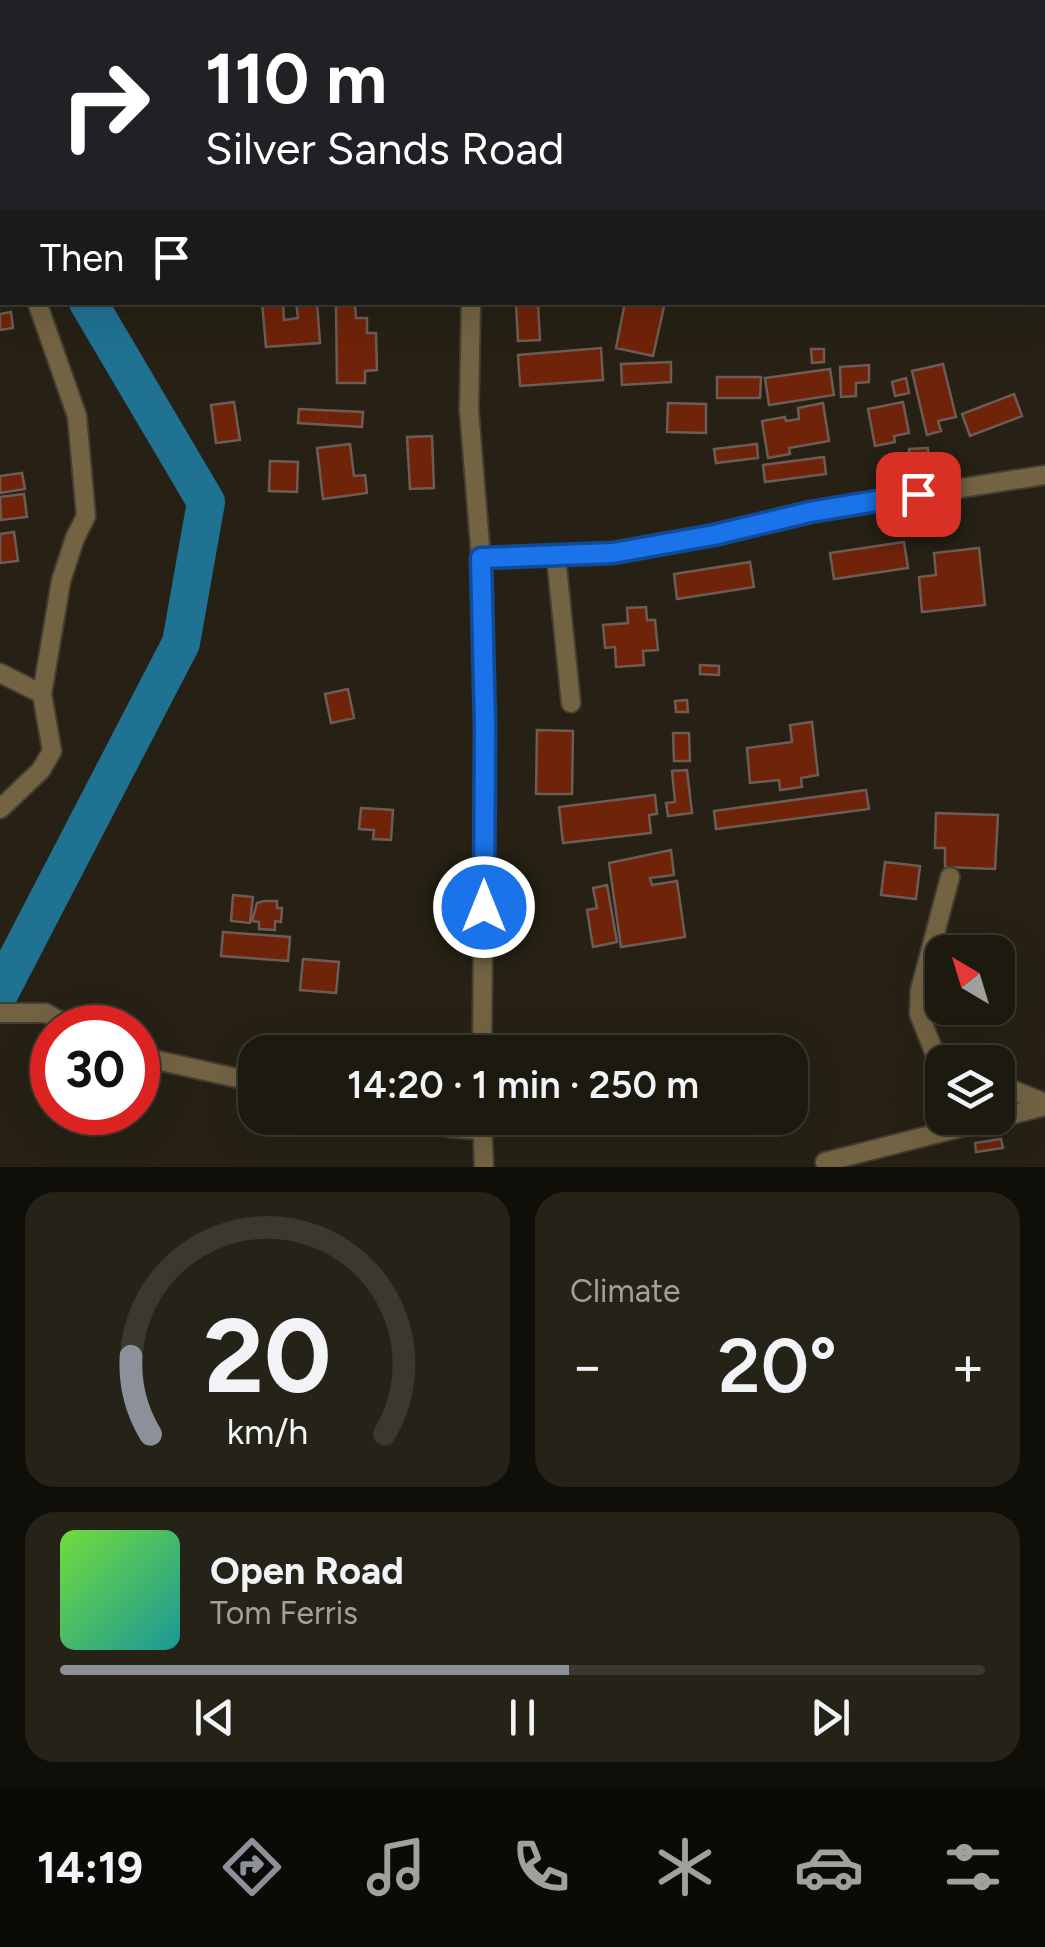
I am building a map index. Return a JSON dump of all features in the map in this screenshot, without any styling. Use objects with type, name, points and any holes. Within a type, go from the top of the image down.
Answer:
[{"type":"street","points":[[0,809],[32,781],[52,751],[42,694],[61,581],[86,516],[77,416],[39,305]]},
{"type":"street","points":[[471,305],[469,410],[481,558],[485,726],[482,1035]]},
{"type":"street","points":[[481,558],[613,553],[810,512],[1045,475]]},
{"type":"street","points":[[556,557],[571,702]]},
{"type":"street","points":[[0,674],[42,694]]},
{"type":"street","points":[[931,1045],[920,1014],[920,990],[950,877]]},
{"type":"street","points":[[0,1013],[30,1013]]},
{"type":"street","points":[[160,1061],[238,1078]]},
{"type":"street","points":[[1015,1092],[1045,1105]]},
{"type":"street","points":[[826,1162],[1045,1105]]},
{"type":"street","points":[[483,1135],[484,1167]]},
{"type":"building","points":[[262,305],[283,305],[284,320],[298,318],[296,305],[317,305],[320,343],[266,347]]},
{"type":"building","points":[[516,305],[538,305],[540,340],[518,341]]},
{"type":"building","points":[[624,305],[664,305],[653,356],[616,348]]},
{"type":"building","points":[[336,306],[355,306],[356,318],[367,318],[367,333],[376,333],[377,370],[365,371],[365,383],[337,383]]},
{"type":"building","points":[[11,312],[13,328],[0,330],[0,314]]},
{"type":"building","points":[[601,348],[603,380],[520,386],[518,355]]},
{"type":"building","points":[[811,349],[824,349],[824,362],[812,363]]},
{"type":"building","points":[[671,362],[671,382],[622,385],[621,364]]},
{"type":"building","points":[[943,364],[956,417],[938,421],[941,431],[927,435],[912,371]]},
{"type":"building","points":[[869,365],[869,382],[856,383],[856,396],[841,397],[840,367]]},
{"type":"building","points":[[830,369],[834,395],[769,405],[765,378]]},
{"type":"building","points":[[717,377],[761,377],[760,398],[717,398]]},
{"type":"building","points":[[906,378],[909,393],[895,396],[892,382]]},
{"type":"building","points":[[1014,394],[1022,416],[970,436],[962,414]]},
{"type":"building","points":[[234,402],[240,440],[216,443],[211,405]]},
{"type":"building","points":[[903,402],[909,433],[894,436],[895,442],[875,446],[868,409]]},
{"type":"building","points":[[668,403],[706,404],[706,433],[667,432]]},
{"type":"building","points":[[823,403],[829,441],[789,448],[790,454],[768,458],[762,421],[799,419],[798,408]]},
{"type":"building","points":[[299,409],[363,412],[362,427],[298,423]]},
{"type":"building","points":[[432,436],[434,488],[410,489],[407,437]]},
{"type":"building","points":[[350,444],[354,476],[365,475],[367,493],[323,499],[317,448]]},
{"type":"building","points":[[757,444],[758,458],[716,463],[714,449]]},
{"type":"building","points":[[928,448],[929,460],[921,461],[922,470],[910,471],[909,449]]},
{"type":"building","points":[[824,457],[826,474],[765,482],[763,465]]},
{"type":"building","points":[[270,461],[298,462],[297,492],[269,491]]},
{"type":"building","points":[[22,473],[25,489],[0,493],[0,476]]},
{"type":"building","points":[[24,494],[27,517],[1,520],[0,497]]},
{"type":"building","points":[[14,532],[18,561],[0,563],[0,534]]},
{"type":"building","points":[[904,542],[908,568],[834,579],[830,553]]},
{"type":"building","points":[[979,548],[985,605],[922,612],[919,577],[936,575],[934,553]]},
{"type":"building","points":[[750,562],[754,587],[677,599],[674,574]]},
{"type":"building","points":[[646,607],[647,620],[655,620],[658,650],[643,651],[644,665],[616,667],[615,647],[605,648],[603,625],[628,623],[627,608]]},
{"type":"building","points":[[700,665],[719,666],[719,675],[700,674]]},
{"type":"building","points":[[348,689],[354,718],[331,723],[325,694]]},
{"type":"building","points":[[687,700],[688,712],[676,712],[675,701]]},
{"type":"building","points":[[812,722],[818,775],[801,778],[802,787],[780,790],[779,780],[750,783],[747,748],[792,742],[790,725]]},
{"type":"building","points":[[537,730],[573,731],[572,794],[536,794]]},
{"type":"building","points":[[673,733],[689,733],[690,761],[674,761]]},
{"type":"building","points":[[687,770],[692,813],[668,816],[666,803],[675,802],[672,771]]},
{"type":"building","points":[[866,790],[869,809],[716,829],[714,811]]},
{"type":"building","points":[[655,795],[657,814],[649,815],[651,833],[563,843],[559,807]]},
{"type":"building","points":[[361,808],[393,810],[391,840],[373,839],[374,830],[359,829]]},
{"type":"building","points":[[936,813],[998,815],[995,869],[945,867],[945,848],[935,848]]},
{"type":"building","points":[[671,850],[674,875],[650,878],[652,885],[677,881],[685,937],[621,947],[609,863]]},
{"type":"building","points":[[885,862],[920,866],[916,899],[881,895]]},
{"type":"building","points":[[607,885],[617,942],[593,947],[587,910],[597,908],[593,888]]},
{"type":"building","points":[[233,895],[253,897],[250,923],[231,921]]},
{"type":"building","points":[[277,901],[277,908],[282,908],[281,922],[275,921],[275,930],[259,929],[259,922],[252,921],[257,903]]},
{"type":"building","points":[[223,932],[290,937],[288,961],[221,956]]},
{"type":"building","points":[[303,959],[339,962],[336,993],[300,990]]},
{"type":"building","points":[[1001,1139],[1003,1148],[976,1152],[975,1143]]},
{"type":"waterway","points":[[0,992],[181,643],[206,502],[90,305]]},
{"type":"route","points":[[484,907],[481,558],[613,553],[918,494]]}]
